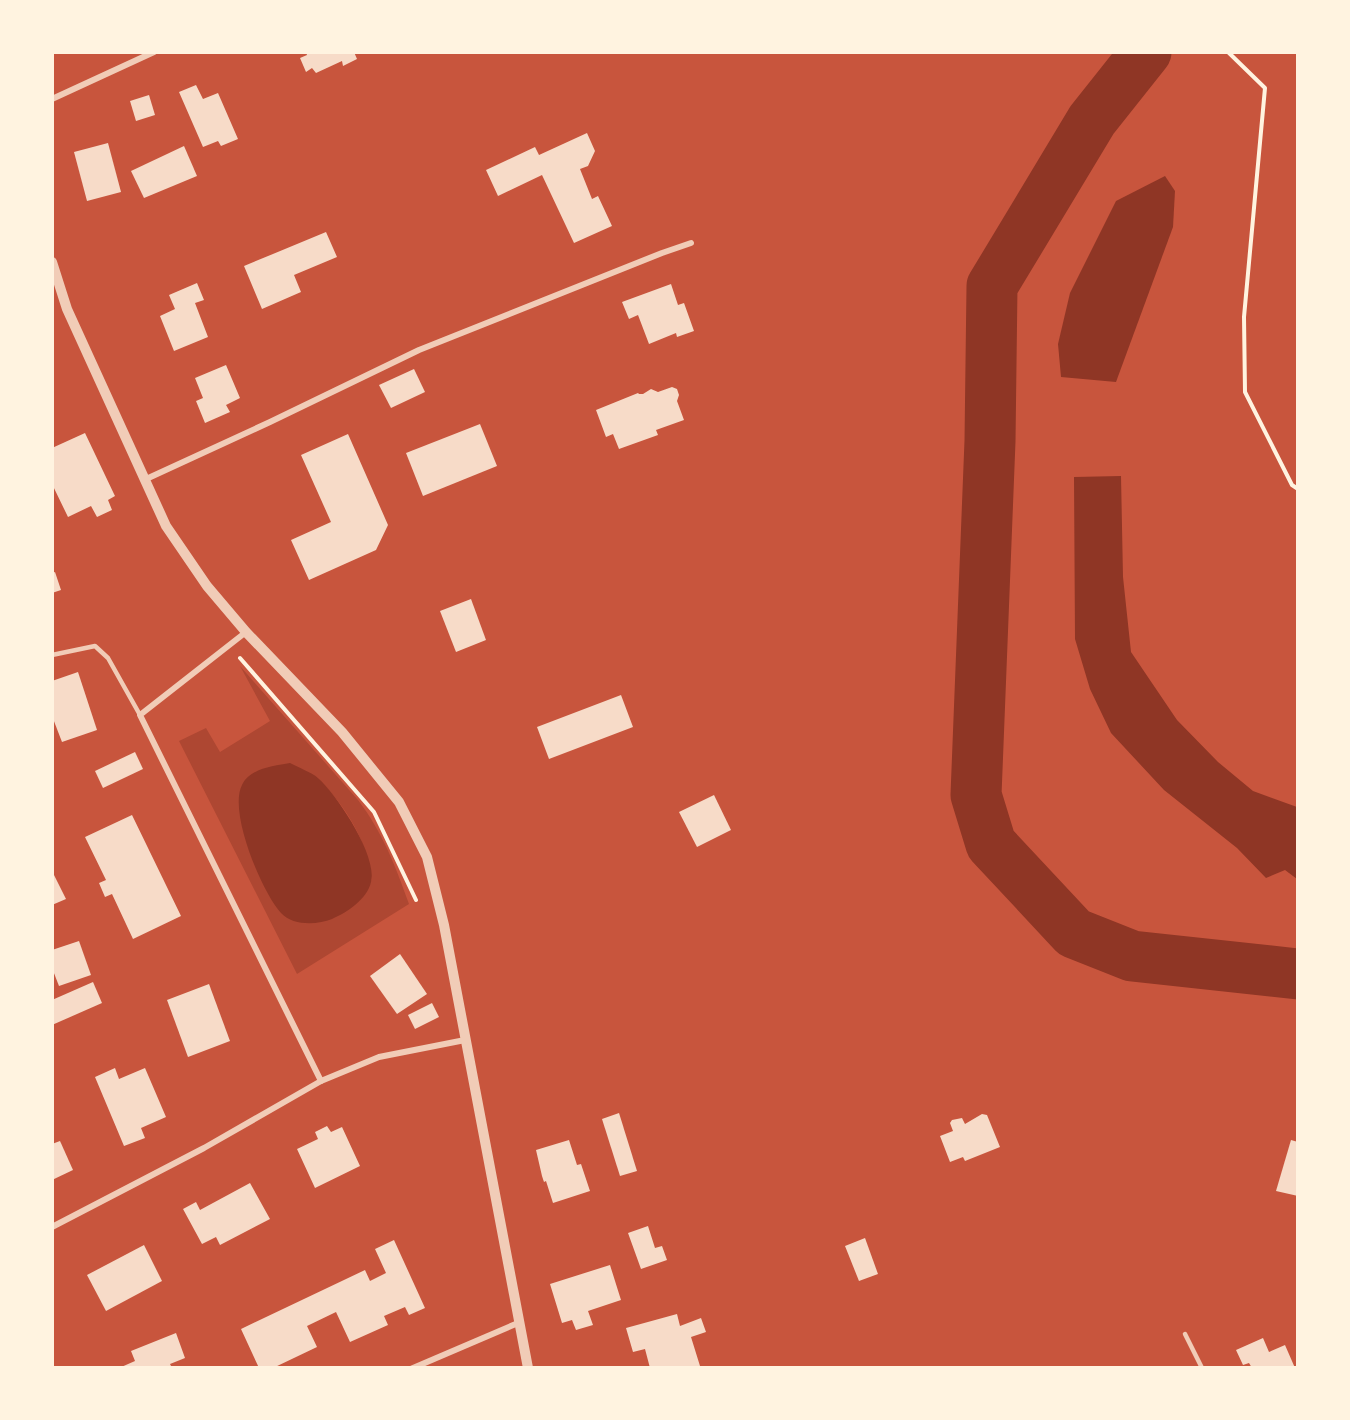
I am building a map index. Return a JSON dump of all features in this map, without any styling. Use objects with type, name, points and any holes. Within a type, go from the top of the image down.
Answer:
[{"type":"street","points":[[52,99],[154,52]]},
{"type":"street","points":[[144,480],[419,350],[692,243]]},
{"type":"street","points":[[52,262],[67,309],[166,526],[207,586],[246,632],[342,732],[399,802],[427,857],[444,925],[528,1368]]},
{"type":"street","points":[[246,632],[140,715],[321,1081]]},
{"type":"street","points":[[52,1227],[204,1148],[321,1081],[379,1057],[465,1040]]},
{"type":"street","points":[[413,1368],[518,1323]]},
{"type":"lane","points":[[52,655],[95,646],[108,658],[140,715]]},
{"type":"lane","points":[[1185,1334],[1202,1368]]},
{"type":"path","points":[[1228,52],[1265,88],[1244,317],[1245,392],[1292,484],[1298,489]]},
{"type":"shaded area","points":[[1165,176],[1175,191],[1173,227],[1116,382],[1061,377],[1058,344],[1070,293],[1116,201]]},
{"type":"shaded area","points":[[1121,476],[1123,577],[1131,652],[1177,720],[1218,762],[1253,791],[1297,807],[1297,879],[1285,870],[1266,878],[1237,848],[1164,790],[1111,733],[1090,689],[1075,639],[1074,477]]},
{"type":"shaded area","points":[[240,666],[367,812],[388,850],[409,904],[297,974],[179,741],[206,728],[220,752],[270,721]],"holes":[[[317,777],[354,824],[365,851],[372,881]]]},
{"type":"shaded area","points":[[290,763],[318,778],[326,786],[354,827],[372,871],[369,888],[361,899],[338,916],[319,922],[298,922],[281,913],[265,888],[243,832],[239,797],[246,779],[256,771]]},
{"type":"building","points":[[306,52],[354,52],[357,59],[343,66],[342,61],[316,73],[312,68],[306,72],[300,58],[307,55]]},
{"type":"building","points":[[196,85],[203,99],[218,93],[238,139],[221,146],[218,141],[203,147],[179,92]]},
{"type":"building","points":[[149,95],[155,115],[136,121],[130,101]]},
{"type":"building","points":[[587,133],[595,151],[588,166],[580,169],[592,199],[598,196],[612,226],[574,243],[542,175],[498,196],[486,170],[535,147],[539,155]]},
{"type":"building","points":[[108,143],[121,192],[87,201],[74,152]]},
{"type":"building","points":[[184,146],[197,176],[144,198],[131,171]]},
{"type":"building","points":[[326,232],[337,257],[294,275],[301,292],[262,309],[244,266]]},
{"type":"building","points":[[197,283],[204,300],[195,303],[208,337],[174,351],[160,316],[175,309],[169,295]]},
{"type":"building","points":[[671,284],[678,305],[684,303],[694,331],[677,337],[676,333],[649,344],[638,315],[629,319],[622,302]]},
{"type":"building","points":[[226,365],[240,398],[226,405],[230,412],[205,423],[196,401],[203,398],[195,378]]},
{"type":"building","points":[[414,369],[425,392],[391,408],[379,385]]},
{"type":"building","points":[[672,387],[677,389],[679,395],[677,401],[684,420],[656,430],[658,435],[619,449],[613,434],[606,437],[596,410],[638,393],[643,394],[651,389],[658,392]]},
{"type":"building","points":[[480,424],[497,466],[423,496],[406,453]]},
{"type":"building","points":[[85,433],[115,496],[108,500],[112,510],[97,517],[91,506],[68,517],[52,484],[52,448]]},
{"type":"building","points":[[348,434],[388,525],[376,550],[309,580],[291,540],[331,522],[301,455]]},
{"type":"building","points":[[55,572],[61,590],[52,593],[52,573]]},
{"type":"building","points":[[471,599],[486,640],[456,652],[440,611]]},
{"type":"building","points":[[78,672],[97,730],[62,742],[52,716],[52,681]]},
{"type":"building","points":[[621,695],[633,727],[549,759],[537,727]]},
{"type":"building","points":[[135,752],[143,769],[103,788],[95,771]]},
{"type":"building","points":[[714,795],[731,830],[697,847],[679,812]]},
{"type":"building","points":[[132,815],[181,916],[133,939],[112,894],[105,897],[99,883],[106,880],[85,837]]},
{"type":"building","points":[[52,871],[66,899],[52,905]]},
{"type":"building","points":[[79,941],[91,975],[59,986],[52,968],[52,950]]},
{"type":"building","points":[[400,954],[427,994],[397,1014],[370,976]]},
{"type":"building","points":[[93,982],[102,1003],[52,1025],[52,1000]]},
{"type":"building","points":[[209,984],[230,1041],[188,1057],[167,1000]]},
{"type":"building","points":[[432,1003],[439,1017],[415,1029],[408,1015]]},
{"type":"building","points":[[115,1068],[119,1079],[145,1068],[166,1117],[141,1128],[145,1138],[124,1146],[95,1077]]},
{"type":"building","points":[[619,1113],[637,1171],[620,1176],[602,1119]]},
{"type":"building","points":[[982,1114],[987,1115],[1000,1147],[965,1161],[963,1157],[950,1162],[940,1136],[953,1131],[950,1123],[952,1120],[962,1118],[965,1124]]},
{"type":"building","points":[[327,1126],[331,1132],[342,1127],[360,1166],[315,1188],[297,1149],[318,1139],[315,1132]]},
{"type":"building","points":[[569,1140],[577,1165],[581,1164],[590,1191],[553,1203],[546,1181],[544,1182],[542,1176],[536,1150]]},
{"type":"building","points":[[1291,1140],[1298,1142],[1298,1196],[1276,1191]]},
{"type":"building","points":[[60,1141],[73,1170],[52,1180],[52,1144]]},
{"type":"building","points":[[250,1183],[270,1219],[220,1245],[216,1237],[202,1244],[183,1209],[196,1202],[200,1210]]},
{"type":"building","points":[[648,1226],[655,1248],[662,1246],[667,1260],[641,1269],[628,1233]]},
{"type":"building","points":[[865,1238],[878,1274],[859,1281],[845,1246]]},
{"type":"building","points":[[394,1240],[425,1308],[409,1315],[405,1307],[384,1316],[388,1325],[350,1342],[336,1312],[307,1326],[317,1347],[273,1368],[259,1368],[241,1329],[365,1270],[370,1281],[386,1273],[375,1249]]},
{"type":"building","points":[[144,1245],[162,1281],[106,1311],[87,1275]]},
{"type":"building","points":[[610,1265],[621,1300],[588,1311],[593,1325],[576,1330],[572,1320],[562,1323],[550,1284]]},
{"type":"building","points":[[677,1314],[680,1326],[701,1318],[706,1332],[691,1337],[700,1366],[650,1368],[645,1349],[633,1352],[626,1328]]},
{"type":"building","points":[[176,1333],[185,1358],[170,1364],[172,1368],[119,1368],[135,1361],[131,1351]]},
{"type":"building","points":[[1263,1338],[1269,1352],[1285,1345],[1295,1368],[1252,1368],[1249,1363],[1243,1365],[1236,1350]]},
{"type":"waterway","points":[[1146,52],[1092,120],[992,286],[990,441],[976,795],[991,844],[1074,933],[1132,956],[1298,974]]}]
